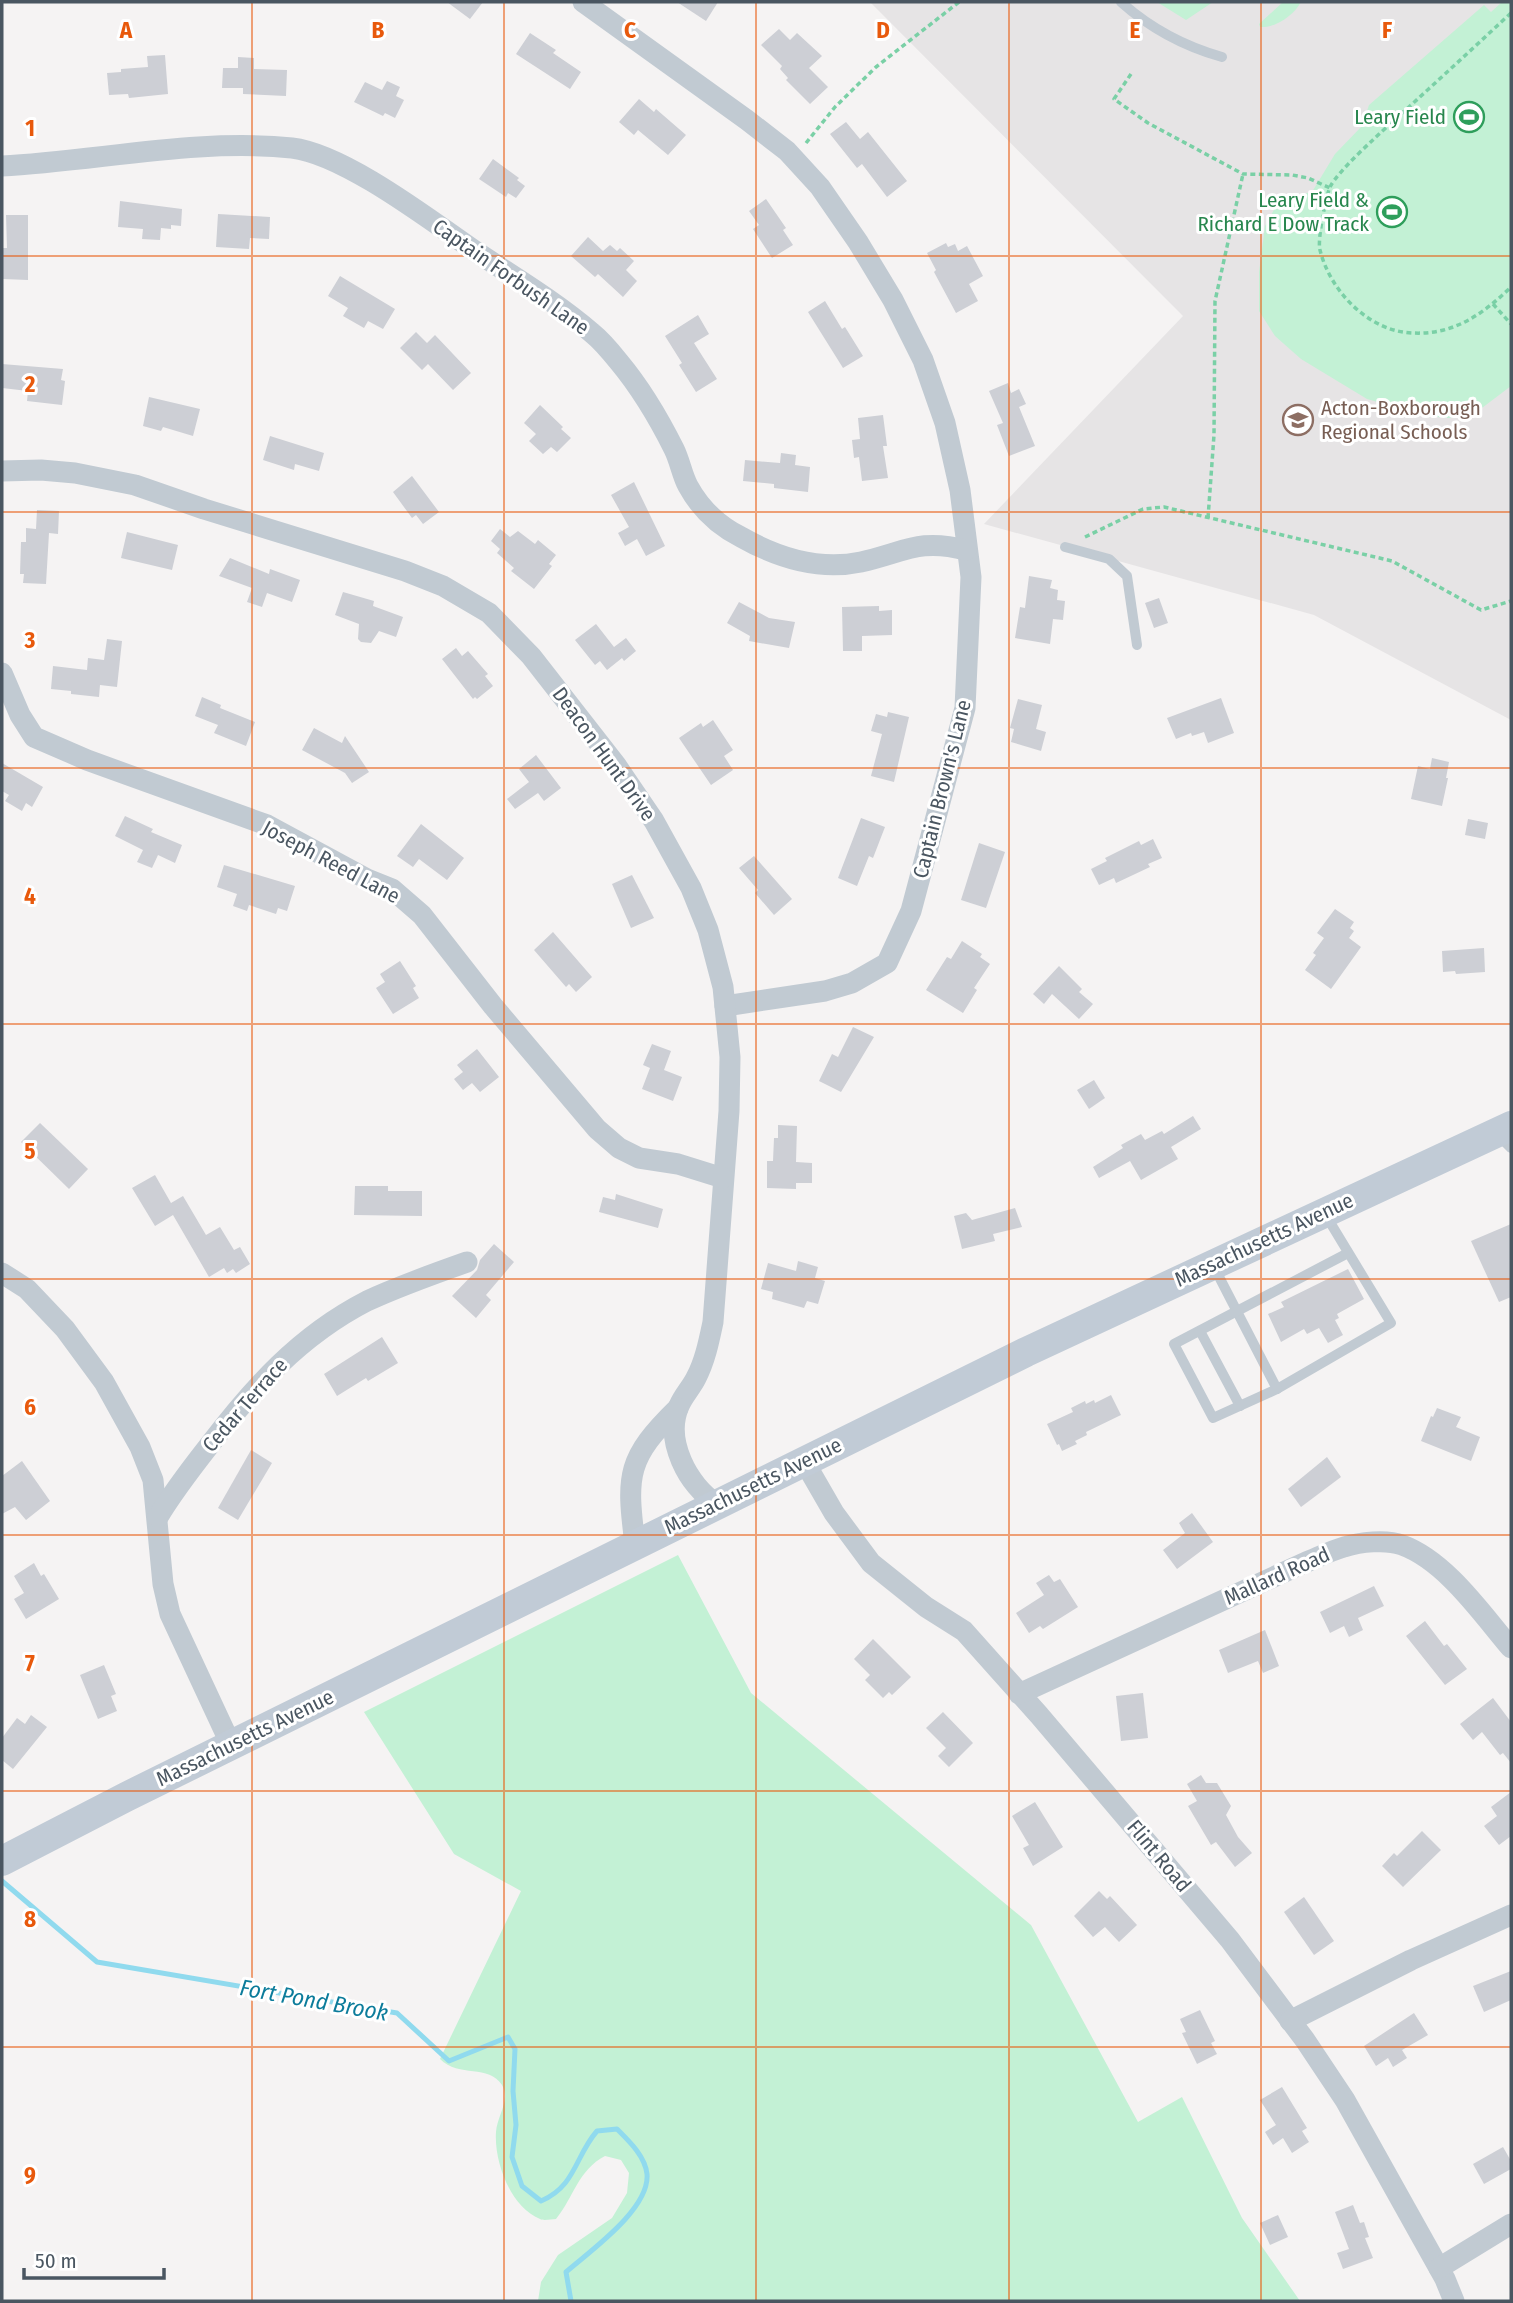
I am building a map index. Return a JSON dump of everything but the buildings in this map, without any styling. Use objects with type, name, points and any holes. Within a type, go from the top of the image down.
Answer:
[{"type":"main road","name":"Massachusetts Avenue","points":[[4,1859],[1026,1352],[1324,1212],[1506,1136]]},
{"type":"street","name":"Captain Brown's Lane","points":[[583,2],[747,120],[794,159],[820,187],[893,300],[923,360],[946,423],[961,490],[971,577],[965,708],[911,911],[887,963],[852,983],[825,992],[725,1006]]},
{"type":"street","name":"Captain Forbush Lane","points":[[2,166],[252,145],[296,149],[333,162],[360,175],[444,230],[593,333],[621,364],[645,401],[674,450],[688,485],[705,510],[741,538],[790,560],[818,565],[858,562],[918,545],[946,545],[966,550]]},
{"type":"street","name":"Deacon Hunt Drive","points":[[2,471],[75,472],[135,485],[405,571],[443,586],[489,613],[531,656],[616,765],[654,821],[691,888],[708,930],[723,987],[730,1057],[729,1111],[713,1322],[708,1346],[697,1376],[678,1408],[642,1447],[631,1474],[635,1544]]},
{"type":"street","name":"Joseph Reed Lane","points":[[2,673],[20,715],[34,737],[87,760],[267,825],[367,879],[391,889],[422,915],[493,1006],[597,1129],[619,1148],[639,1158],[678,1164],[723,1178]]},
{"type":"street","name":"Cedar Terrace","points":[[158,1517],[170,1496],[219,1433],[286,1356],[325,1327],[367,1302],[467,1262]]},
{"type":"street","points":[[2,1273],[27,1289],[65,1329],[104,1382],[140,1447],[153,1480],[163,1584],[170,1614],[231,1745]]},
{"type":"street","name":"Deacon Hunt Drive","points":[[678,1408],[675,1437],[690,1478],[706,1497],[717,1504]]},
{"type":"street","name":"Flint Road","points":[[804,1461],[834,1513],[871,1563],[926,1607],[964,1631],[1198,1902],[1290,2021],[1345,2100],[1439,2267],[1454,2301]]},
{"type":"street","name":"Mallard Road","points":[[1019,1694],[1304,1563],[1344,1546],[1372,1542],[1400,1544],[1424,1556],[1456,1585],[1511,1648]]},
{"type":"street","points":[[1290,2021],[1511,1914]]},
{"type":"street","points":[[1439,2267],[1511,2224]]},
{"type":"lane","points":[[1121,2],[1154,29],[1177,42],[1222,57]]},
{"type":"lane","points":[[1065,547],[1109,559],[1128,576],[1137,645]]},
{"type":"lane","points":[[1324,1212],[1391,1324],[1277,1389],[1213,1418],[1174,1345],[1348,1253]]},
{"type":"lane","points":[[1212,1265],[1277,1389]]},
{"type":"lane","points":[[1200,1331],[1240,1406]]},
{"type":"path","points":[[794,159],[835,107],[876,67],[959,2]]},
{"type":"path","points":[[1511,13],[1364,147],[1330,188],[1318,247],[1329,274],[1346,300],[1380,325],[1412,333],[1439,331],[1470,321],[1511,287]]},
{"type":"path","points":[[1131,74],[1114,99],[1148,122],[1243,174],[1292,175],[1308,178],[1330,188]]},
{"type":"path","points":[[1208,517],[1214,435],[1214,300],[1243,174]]},
{"type":"path","points":[[1493,304],[1511,324]]},
{"type":"path","points":[[1065,547],[1143,509],[1164,507],[1392,561],[1481,610],[1511,601]]},
{"type":"shaded area","name":"Acton-Boxborough Regional Schools","points":[[870,2],[1511,2],[1511,720],[1314,615],[984,524],[1183,316]]},
{"type":"green space","points":[[1157,2],[1213,2],[1186,20]]},
{"type":"green space","points":[[1283,2],[1301,2],[1284,20],[1260,27],[1259,24]]},
{"type":"green space","name":"Leary Field & Richard E Dow Track","points":[[1502,2],[1511,2],[1511,386],[1474,414],[1448,418],[1427,416],[1367,399],[1301,359],[1275,336],[1259,311],[1259,272],[1265,226],[1280,199],[1312,192],[1335,154],[1362,126],[1369,105],[1484,5],[1491,12]]},
{"type":"green space","points":[[678,1555],[751,1693],[1031,1925],[1138,2122],[1182,2097],[1242,2218],[1300,2301],[538,2301],[541,2282],[558,2255],[612,2218],[627,2193],[629,2173],[621,2160],[605,2156],[582,2176],[556,2219],[542,2220],[529,2213],[512,2194],[501,2169],[496,2144],[497,2126],[505,2096],[502,2085],[490,2075],[456,2068],[440,2059],[521,1891],[454,1854],[364,1712]]},
{"type":"waterway","name":"Fort Pond Brook","points":[[2,1881],[97,1962],[397,2013],[449,2061],[508,2037],[515,2049],[513,2091],[516,2125],[512,2157],[522,2186],[541,2201],[553,2195],[568,2179],[597,2131],[617,2129],[636,2149],[646,2167],[645,2187],[629,2215],[566,2272],[571,2301]]},
{"type":"place","name":"Leary Field","points":[[1469,117]]},
{"type":"place","name":"Leary Field & Richard E Dow Track","points":[[1392,212]]},
{"type":"place","name":"Acton-Boxborough Regional Schools","points":[[1298,420]]}]
